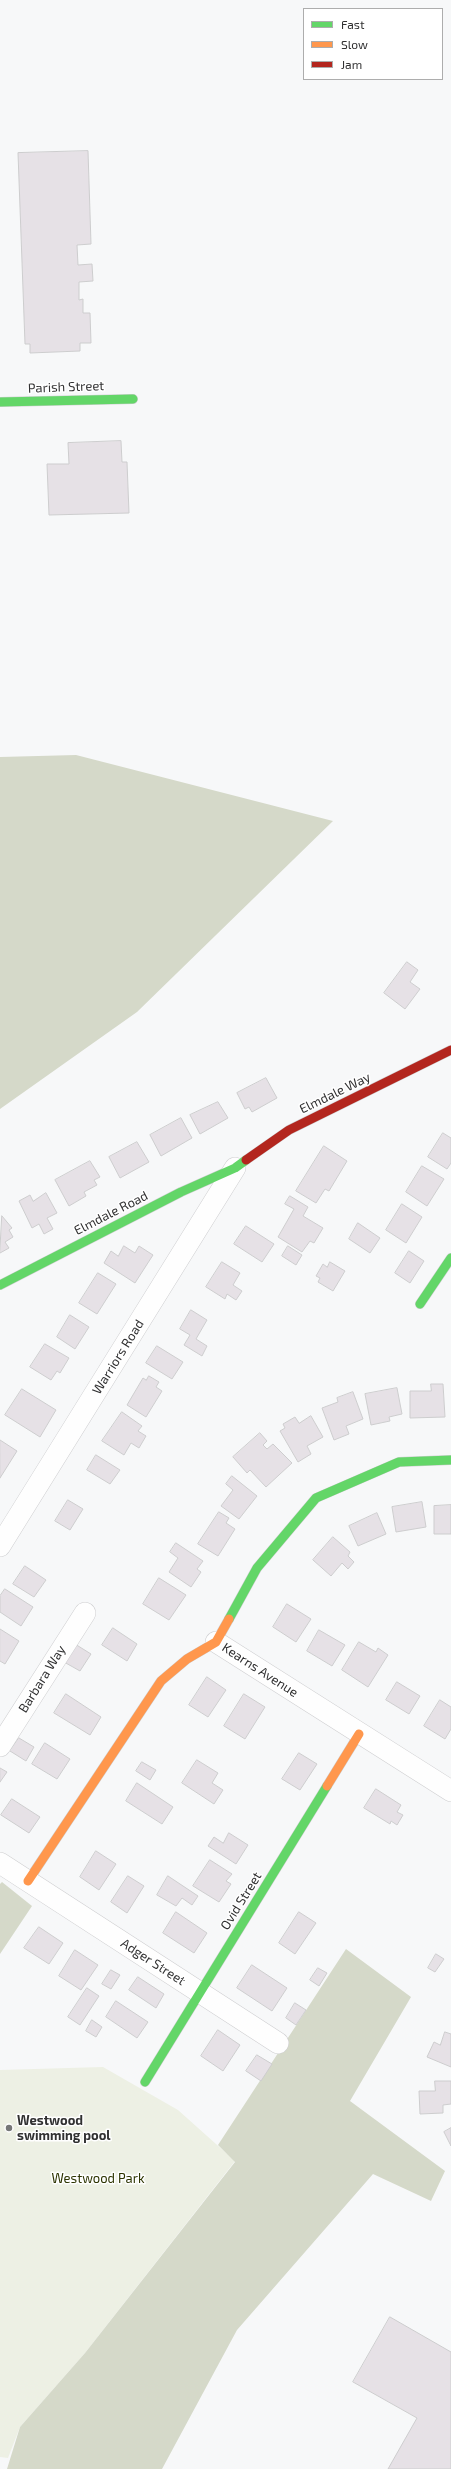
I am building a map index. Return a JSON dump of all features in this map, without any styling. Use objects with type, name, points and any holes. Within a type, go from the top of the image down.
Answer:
[{"type":"street","name":"Parish Street","points":[[0,402],[133,399]]},
{"type":"street","name":"Elmdale Way","points":[[235,1168],[288,1130],[451,1050]]},
{"type":"street","name":"Elmdale Road","points":[[0,1285],[181,1192],[235,1168]]},
{"type":"street","name":"Warriors Road","points":[[0,1546],[235,1168]]},
{"type":"street","points":[[420,1304],[451,1258]]},
{"type":"street","points":[[216,1642],[257,1568],[316,1498],[399,1462],[451,1460]]},
{"type":"street","name":"Barbara Way","points":[[0,1746],[85,1612]]},
{"type":"street","name":"Kearns Avenue","points":[[28,1881],[161,1681],[187,1659],[216,1642],[451,1791]]},
{"type":"street","name":"Ovid Street","points":[[145,2082],[359,1734]]},
{"type":"street","points":[[0,1862],[28,1881]]},
{"type":"street","name":"Adger Street","points":[[28,1881],[278,2043]]},
{"type":"green space","points":[[76,755],[333,821],[137,1012],[0,1109],[0,757]]},
{"type":"green space","points":[[2,1882],[32,1906],[0,1954],[0,1884]]},
{"type":"green space","points":[[346,1949],[411,1997],[350,2101],[445,2171],[431,2201],[373,2174],[237,2330],[162,2469],[7,2469],[20,2427],[85,2353],[235,2162],[218,2145]]},
{"type":"green space","name":"Westwood Park","points":[[103,2067],[178,2110],[235,2161],[85,2353],[20,2427],[8,2458],[0,2457],[0,2070]]},
{"type":"building","points":[[88,151],[91,244],[77,245],[78,265],[92,264],[93,281],[79,282],[79,300],[83,299],[83,313],[90,313],[91,343],[80,343],[80,351],[30,353],[30,344],[25,344],[18,153]]},
{"type":"building","points":[[121,441],[122,462],[127,462],[129,513],[49,515],[47,464],[69,464],[68,443]]},
{"type":"building","points":[[407,962],[418,970],[410,982],[420,989],[405,1009],[384,993]]},
{"type":"building","points":[[266,1078],[277,1098],[252,1112],[249,1107],[245,1109],[237,1093]]},
{"type":"building","points":[[218,1102],[228,1118],[200,1134],[190,1115]]},
{"type":"building","points":[[181,1118],[192,1138],[161,1156],[150,1135]]},
{"type":"building","points":[[443,1133],[451,1138],[451,1163],[447,1169],[428,1157]]},
{"type":"building","points":[[137,1142],[149,1162],[120,1178],[109,1157]]},
{"type":"building","points":[[324,1146],[347,1161],[329,1191],[325,1189],[316,1203],[296,1191]]},
{"type":"building","points":[[90,1161],[100,1177],[94,1180],[97,1185],[84,1192],[86,1196],[69,1206],[55,1180]]},
{"type":"building","points":[[422,1166],[444,1179],[427,1206],[406,1192]]},
{"type":"building","points":[[46,1193],[57,1213],[47,1218],[53,1229],[44,1234],[39,1224],[32,1228],[19,1201],[30,1195],[33,1201]]},
{"type":"building","points":[[290,1196],[308,1207],[303,1216],[323,1228],[314,1243],[310,1241],[302,1252],[278,1237],[294,1209],[285,1204]]},
{"type":"building","points":[[402,1204],[422,1217],[406,1243],[386,1230]]},
{"type":"building","points":[[2,1216],[12,1228],[9,1230],[13,1237],[5,1242],[9,1248],[0,1253]]},
{"type":"building","points":[[358,1223],[380,1238],[370,1253],[349,1239]]},
{"type":"building","points":[[246,1226],[274,1244],[262,1262],[234,1244]]},
{"type":"building","points":[[124,1246],[135,1253],[139,1246],[153,1255],[135,1283],[104,1263],[111,1251],[118,1256]]},
{"type":"building","points":[[288,1246],[302,1255],[296,1265],[282,1256]]},
{"type":"building","points":[[409,1251],[424,1261],[410,1283],[395,1273]]},
{"type":"building","points":[[222,1262],[240,1273],[233,1285],[242,1291],[236,1300],[227,1294],[225,1299],[206,1287]]},
{"type":"building","points":[[330,1262],[345,1271],[333,1291],[318,1282],[320,1278],[316,1276],[323,1264],[327,1267]]},
{"type":"building","points":[[98,1273],[116,1284],[97,1314],[79,1303]]},
{"type":"building","points":[[191,1310],[207,1320],[196,1339],[207,1346],[202,1356],[184,1345],[190,1335],[180,1329]]},
{"type":"building","points":[[70,1315],[89,1327],[75,1349],[57,1337]]},
{"type":"building","points":[[45,1344],[69,1358],[60,1373],[57,1371],[51,1380],[30,1367]]},
{"type":"building","points":[[157,1346],[183,1362],[172,1379],[146,1363]]},
{"type":"building","points":[[149,1376],[159,1382],[156,1387],[162,1391],[146,1417],[127,1405],[143,1378],[146,1380]]},
{"type":"building","points":[[431,1384],[443,1384],[445,1417],[410,1418],[410,1391],[431,1391]]},
{"type":"building","points":[[397,1388],[402,1414],[389,1417],[390,1421],[371,1425],[365,1394]]},
{"type":"building","points":[[22,1389],[56,1410],[40,1437],[5,1415]]},
{"type":"building","points":[[353,1392],[363,1419],[346,1426],[349,1434],[334,1440],[322,1408],[338,1402],[337,1398]]},
{"type":"building","points":[[122,1412],[142,1426],[138,1431],[146,1436],[139,1448],[131,1443],[124,1455],[102,1441]]},
{"type":"building","points":[[311,1416],[323,1437],[307,1446],[311,1454],[298,1462],[280,1431],[285,1428],[283,1424],[295,1417],[299,1423]]},
{"type":"building","points":[[260,1433],[267,1441],[263,1445],[267,1449],[273,1444],[292,1463],[266,1487],[250,1470],[247,1473],[233,1457]]},
{"type":"building","points":[[0,1440],[17,1451],[0,1478]]},
{"type":"building","points":[[96,1455],[120,1470],[110,1484],[87,1470]]},
{"type":"building","points":[[232,1476],[257,1496],[239,1519],[221,1506],[233,1490],[226,1484]]},
{"type":"building","points":[[68,1500],[83,1509],[70,1530],[55,1521]]},
{"type":"building","points":[[422,1502],[426,1527],[396,1532],[392,1507]]},
{"type":"building","points":[[451,1505],[451,1534],[434,1534],[434,1506]]},
{"type":"building","points":[[219,1512],[229,1518],[226,1523],[235,1529],[218,1556],[198,1544]]},
{"type":"building","points":[[377,1513],[386,1534],[358,1546],[349,1526]]},
{"type":"building","points":[[333,1537],[350,1552],[348,1556],[354,1562],[348,1569],[342,1563],[331,1576],[313,1560]]},
{"type":"building","points":[[176,1543],[203,1561],[197,1569],[201,1572],[191,1587],[169,1572],[178,1558],[170,1552]]},
{"type":"building","points":[[25,1566],[46,1580],[34,1597],[13,1584]]},
{"type":"building","points":[[159,1578],[186,1595],[169,1620],[143,1604]]},
{"type":"building","points":[[5,1589],[33,1607],[21,1626],[0,1612],[0,1596]]},
{"type":"building","points":[[287,1604],[311,1619],[296,1642],[273,1627]]},
{"type":"building","points":[[113,1628],[137,1644],[127,1661],[102,1645]]},
{"type":"building","points":[[0,1629],[19,1641],[5,1664],[0,1661]]},
{"type":"building","points":[[319,1630],[345,1645],[332,1666],[307,1651]]},
{"type":"building","points":[[359,1642],[376,1652],[378,1648],[388,1655],[368,1687],[342,1670]]},
{"type":"building","points":[[75,1644],[91,1654],[80,1671],[64,1662]]},
{"type":"building","points":[[207,1677],[226,1690],[208,1717],[189,1705]]},
{"type":"building","points":[[397,1682],[420,1696],[409,1714],[386,1700]]},
{"type":"building","points":[[66,1694],[101,1717],[90,1735],[54,1713]]},
{"type":"building","points":[[244,1694],[265,1707],[245,1739],[224,1726]]},
{"type":"building","points":[[440,1700],[451,1707],[451,1729],[445,1739],[424,1726]]},
{"type":"building","points":[[19,1738],[34,1747],[26,1761],[10,1751]]},
{"type":"building","points":[[45,1743],[70,1759],[57,1779],[32,1764]]},
{"type":"building","points":[[299,1753],[317,1764],[300,1790],[282,1779]]},
{"type":"building","points":[[197,1760],[218,1773],[212,1783],[223,1790],[214,1804],[182,1783]]},
{"type":"building","points":[[142,1762],[156,1770],[150,1780],[136,1771]]},
{"type":"building","points":[[0,1768],[7,1772],[0,1782]]},
{"type":"building","points":[[137,1783],[173,1807],[162,1824],[126,1801]]},
{"type":"building","points":[[376,1789],[401,1805],[397,1812],[403,1815],[397,1825],[391,1821],[390,1824],[364,1808]]},
{"type":"building","points":[[12,1799],[40,1817],[29,1833],[1,1815]]},
{"type":"building","points":[[229,1833],[248,1845],[236,1864],[208,1846],[214,1837],[223,1843]]},
{"type":"building","points":[[96,1851],[116,1864],[99,1890],[80,1877]]},
{"type":"building","points":[[210,1860],[232,1874],[226,1881],[231,1884],[219,1902],[193,1886]]},
{"type":"building","points":[[128,1876],[144,1886],[127,1913],[111,1902]]},
{"type":"building","points":[[168,1876],[198,1896],[192,1905],[182,1898],[176,1906],[157,1895]]},
{"type":"building","points":[[176,1912],[207,1933],[194,1953],[163,1933]]},
{"type":"building","points":[[299,1912],[316,1923],[295,1954],[279,1943]]},
{"type":"building","points":[[39,1927],[63,1943],[49,1964],[24,1948]]},
{"type":"building","points":[[75,1950],[98,1965],[81,1990],[59,1976]]},
{"type":"building","points":[[436,1954],[444,1959],[435,1972],[428,1968]]},
{"type":"building","points":[[252,1965],[287,1988],[272,2011],[237,1988]]},
{"type":"building","points":[[318,1968],[327,1973],[319,1986],[310,1980]]},
{"type":"building","points":[[111,1970],[120,1975],[111,1989],[102,1984]]},
{"type":"building","points":[[138,1977],[164,1994],[156,2008],[129,1990]]},
{"type":"building","points":[[87,1988],[99,1996],[80,2025],[68,2017]]},
{"type":"building","points":[[116,2001],[148,2022],[137,2038],[106,2017]]},
{"type":"building","points":[[295,2003],[306,2010],[296,2025],[286,2018]]},
{"type":"building","points":[[92,2020],[102,2027],[96,2037],[86,2031]]},
{"type":"building","points":[[218,2030],[240,2045],[223,2071],[201,2056]]},
{"type":"building","points":[[445,2032],[451,2034],[451,2067],[427,2057],[434,2042],[440,2045]]},
{"type":"building","points":[[257,2055],[272,2064],[261,2081],[246,2071]]},
{"type":"building","points":[[435,2081],[451,2081],[451,2104],[443,2105],[443,2113],[420,2114],[419,2091],[435,2091]]},
{"type":"building","points":[[451,2128],[451,2146],[444,2132]]},
{"type":"building","points":[[390,2317],[451,2352],[451,2469],[388,2469],[417,2418],[353,2382]]},
{"type":"traffic: fast","points":[[0,402],[133,399]]},
{"type":"traffic: fast","points":[[0,1285],[181,1192],[235,1168],[246,1160]]},
{"type":"traffic: fast","points":[[420,1304],[451,1258]]},
{"type":"traffic: fast","points":[[229,1619],[257,1568],[316,1498],[399,1462],[451,1460]]},
{"type":"traffic: fast","points":[[145,2082],[327,1786]]},
{"type":"traffic: slow","points":[[28,1881],[161,1681],[187,1659],[216,1642],[229,1619]]},
{"type":"traffic: slow","points":[[327,1786],[359,1734]]},
{"type":"traffic: jam","points":[[246,1160],[289,1130],[451,1050]]},
{"type":"place","name":"Westwood swimming pool","points":[[9,2128]]}]
